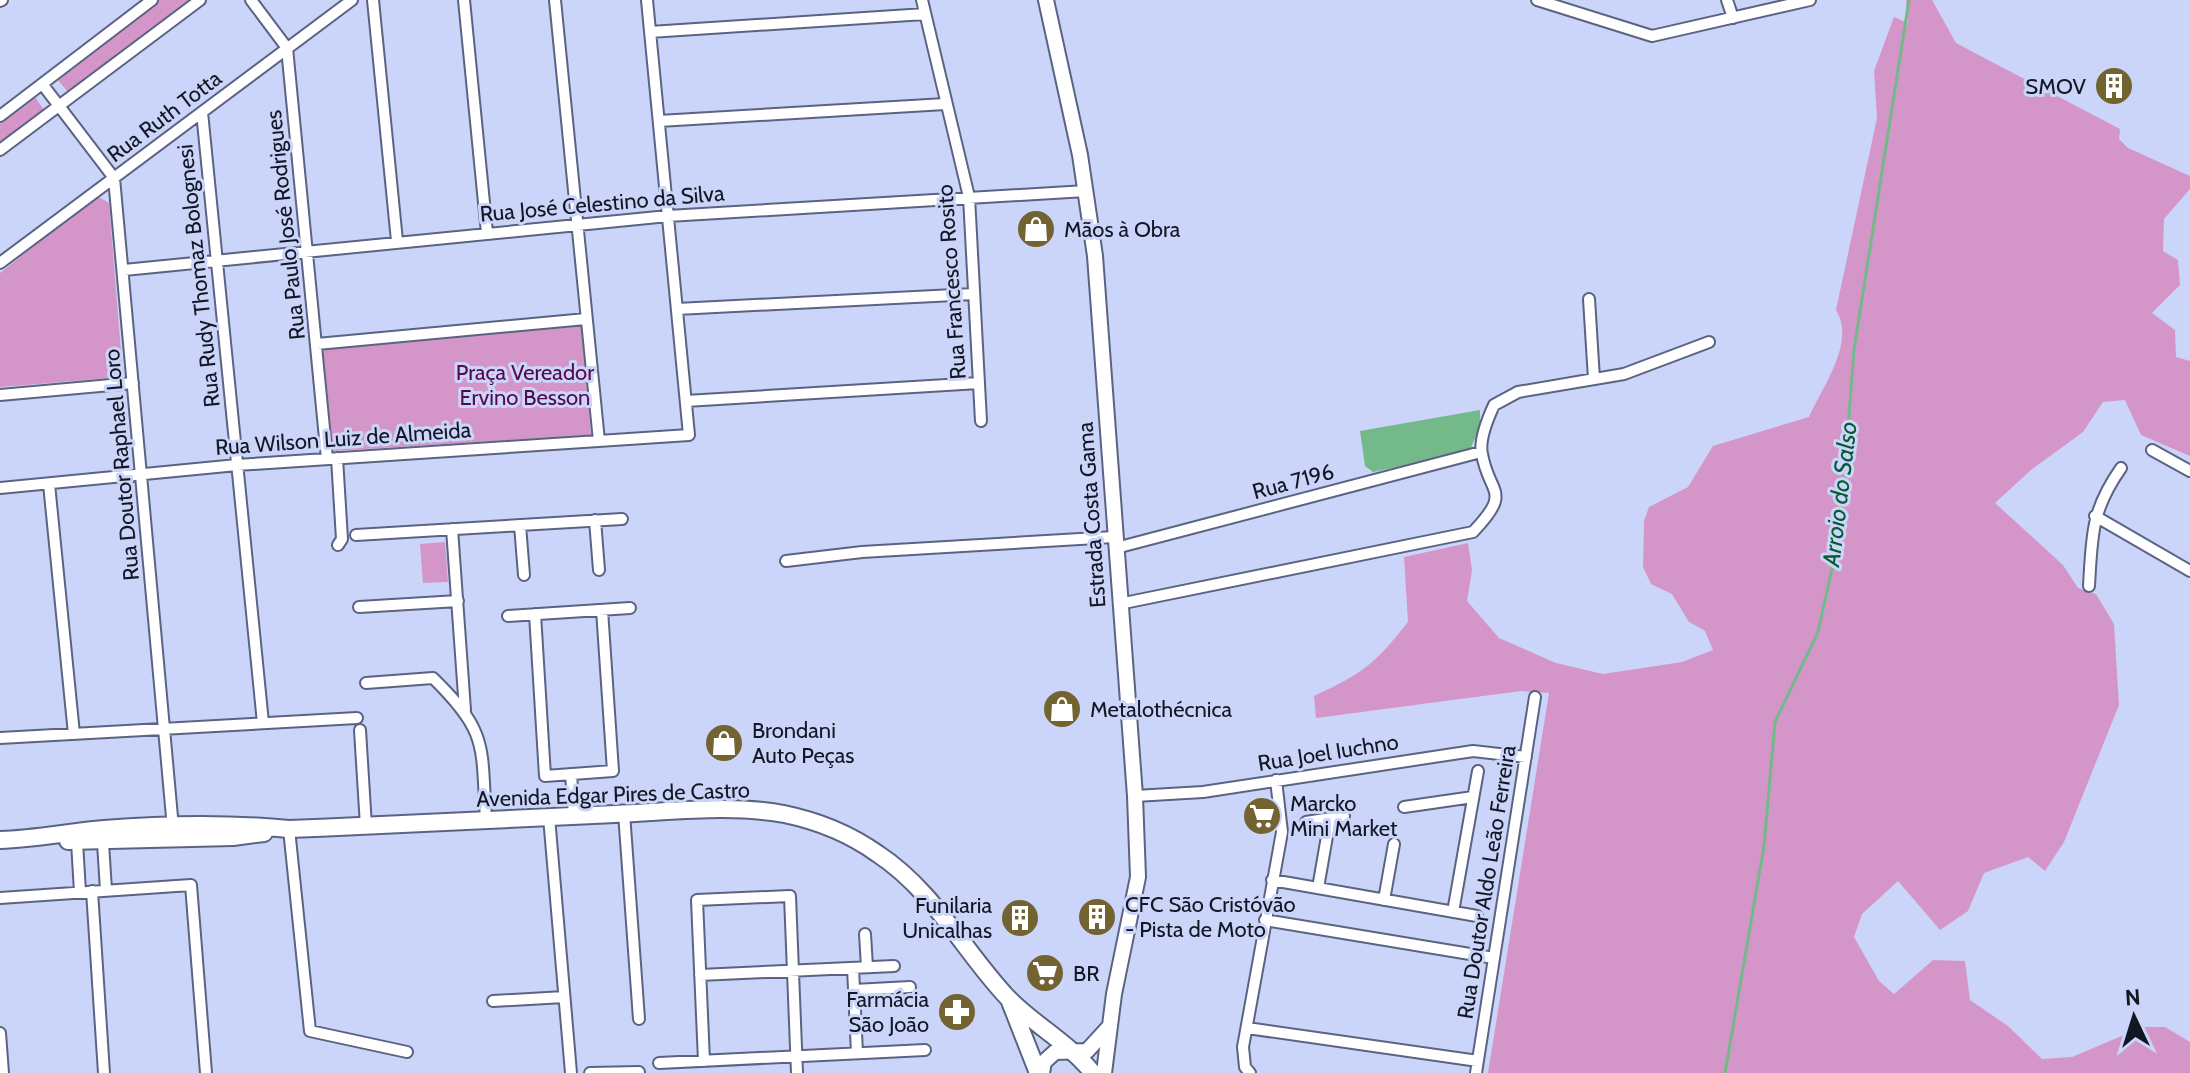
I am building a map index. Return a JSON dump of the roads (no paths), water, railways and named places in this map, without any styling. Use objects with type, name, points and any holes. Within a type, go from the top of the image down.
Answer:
[{"type":"main road","name":"Estrada Costa Gama","points":[[1046,0],[1086,191],[1095,256],[1135,796],[1138,877],[1108,1028],[1104,1073]]},
{"type":"main road","name":"Avenida Edgar Pires de Castro","points":[[45,839],[102,829],[233,837],[289,829],[574,815],[748,811],[783,814],[833,828],[881,855],[933,903],[1008,998],[1076,1051],[1093,1073]]},
{"type":"main road","name":"Avenida Edgar Pires de Castro","points":[[0,840],[103,843],[174,833]]},
{"type":"main road","name":"Avenida Edgar Pires de Castro","points":[[1008,998],[1040,1073]]},
{"type":"main road","points":[[1040,1073],[1044,1062],[1055,1052],[1091,1049],[1108,1028]]},
{"type":"street","points":[[0,116],[152,0]]},
{"type":"street","points":[[0,150],[200,0]]},
{"type":"street","points":[[251,0],[287,48]]},
{"type":"street","name":"Rua Ruth Totta","points":[[0,263],[352,0]]},
{"type":"street","points":[[373,0],[397,241]]},
{"type":"street","points":[[464,0],[487,233]]},
{"type":"street","points":[[555,0],[599,441]]},
{"type":"street","points":[[647,0],[686,401],[979,383]]},
{"type":"street","name":"Rua Francesco Rosito","points":[[922,0],[969,197],[981,421]]},
{"type":"street","points":[[1537,0],[1652,36],[1810,0]]},
{"type":"street","points":[[1727,0],[1733,18]]},
{"type":"street","points":[[650,32],[925,14]]},
{"type":"street","name":"Rua Paulo José Rodrigues","points":[[287,48],[317,344],[342,539],[338,545]]},
{"type":"street","points":[[43,85],[114,178]]},
{"type":"street","points":[[659,121],[945,104]]},
{"type":"street","name":"Rua Rudy Thomaz Bolognesi","points":[[202,112],[263,723]]},
{"type":"street","name":"Rua Doutor Raphael Loro","points":[[114,178],[167,729],[174,833]]},
{"type":"street","name":"Rua José Celestino da Silva","points":[[124,270],[668,216],[1086,191]]},
{"type":"street","points":[[677,309],[974,294]]},
{"type":"street","points":[[1589,299],[1594,379]]},
{"type":"street","points":[[317,344],[586,319]]},
{"type":"street","points":[[1119,604],[1473,532],[1495,503],[1496,487],[1481,452],[1494,405],[1518,392],[1641,368],[1709,342]]},
{"type":"street","points":[[0,395],[133,383]]},
{"type":"street","name":"Rua Wilson Luiz de Almeida","points":[[0,488],[237,465],[689,435],[686,401]]},
{"type":"street","points":[[2152,450],[2190,471]]},
{"type":"street","name":"Rua 7196","points":[[786,561],[862,552],[1115,542],[1481,452]]},
{"type":"street","points":[[2089,586],[2095,516],[2102,495],[2121,468]]},
{"type":"street","points":[[49,484],[74,734]]},
{"type":"street","points":[[2095,516],[2190,571]]},
{"type":"street","points":[[356,535],[622,519]]},
{"type":"street","points":[[595,520],[599,570]]},
{"type":"street","points":[[520,525],[524,575]]},
{"type":"street","points":[[452,529],[465,710]]},
{"type":"street","points":[[359,607],[458,601]]},
{"type":"street","points":[[508,616],[630,608]]},
{"type":"street","points":[[535,614],[545,776],[613,771],[602,610]]},
{"type":"street","points":[[366,683],[433,678],[465,710],[481,739],[486,819]]},
{"type":"street","name":"Rua Doutor Aldo Leão Ferreira","points":[[1476,1073],[1535,697]]},
{"type":"street","points":[[0,738],[357,718]]},
{"type":"street","points":[[360,730],[366,826]]},
{"type":"street","name":"Rua Joel Iuchno","points":[[1135,796],[1203,792],[1473,751],[1526,757]]},
{"type":"street","points":[[1453,912],[1478,771]]},
{"type":"street","points":[[571,774],[574,815]]},
{"type":"street","points":[[1250,1073],[1243,1057],[1282,832],[1276,780]]},
{"type":"street","points":[[1404,807],[1473,797]]},
{"type":"street","points":[[624,813],[639,1019]]},
{"type":"street","points":[[1306,822],[1344,816]]},
{"type":"street","points":[[549,817],[571,1073]]},
{"type":"street","points":[[1318,888],[1330,819]]},
{"type":"street","points":[[289,829],[310,1031],[407,1052]]},
{"type":"street","points":[[77,842],[80,892]]},
{"type":"street","points":[[103,843],[106,890]]},
{"type":"street","points":[[1384,900],[1394,844]]},
{"type":"street","points":[[1272,880],[1477,916]]},
{"type":"street","points":[[0,898],[191,885],[206,1073]]},
{"type":"street","points":[[92,891],[104,1073]]},
{"type":"street","points":[[704,1061],[697,900],[790,896],[797,1073]]},
{"type":"street","points":[[1265,920],[1494,958]]},
{"type":"street","points":[[865,934],[867,967]]},
{"type":"street","points":[[700,975],[894,966]]},
{"type":"street","points":[[853,968],[857,1053]]},
{"type":"street","points":[[854,990],[910,987]]},
{"type":"street","points":[[493,1001],[564,997]]},
{"type":"street","points":[[1247,1028],[1478,1061]]},
{"type":"street","points":[[0,1033],[3,1073]]},
{"type":"street","points":[[659,1063],[925,1050]]},
{"type":"street","points":[[590,1073],[639,1072]]},
{"type":"waterway","name":"Arroio do Salso","points":[[1725,1073],[1764,846],[1775,722],[1818,632],[1840,533],[1854,350],[1909,0]]},
{"type":"place","name":"SMOV","points":[[2114,86]]},
{"type":"place","name":"Mãos à Obra","points":[[1036,229]]},
{"type":"place","name":"Metalothécnica","points":[[1062,709]]},
{"type":"place","name":"Brondani Auto Peças","points":[[724,743]]},
{"type":"place","name":"Marcko Mini Market","points":[[1262,816]]},
{"type":"place","name":"CFC São Cristóvão - Pista de Moto","points":[[1097,917]]},
{"type":"place","name":"Funilaria Unicalhas","points":[[1020,918]]},
{"type":"place","name":"BR","points":[[1045,973]]},
{"type":"place","name":"Farmácia São João","points":[[957,1012]]},
{"type":"park label","name":"Praça Vereador Ervino Besson","points":[[525,384]]}]
